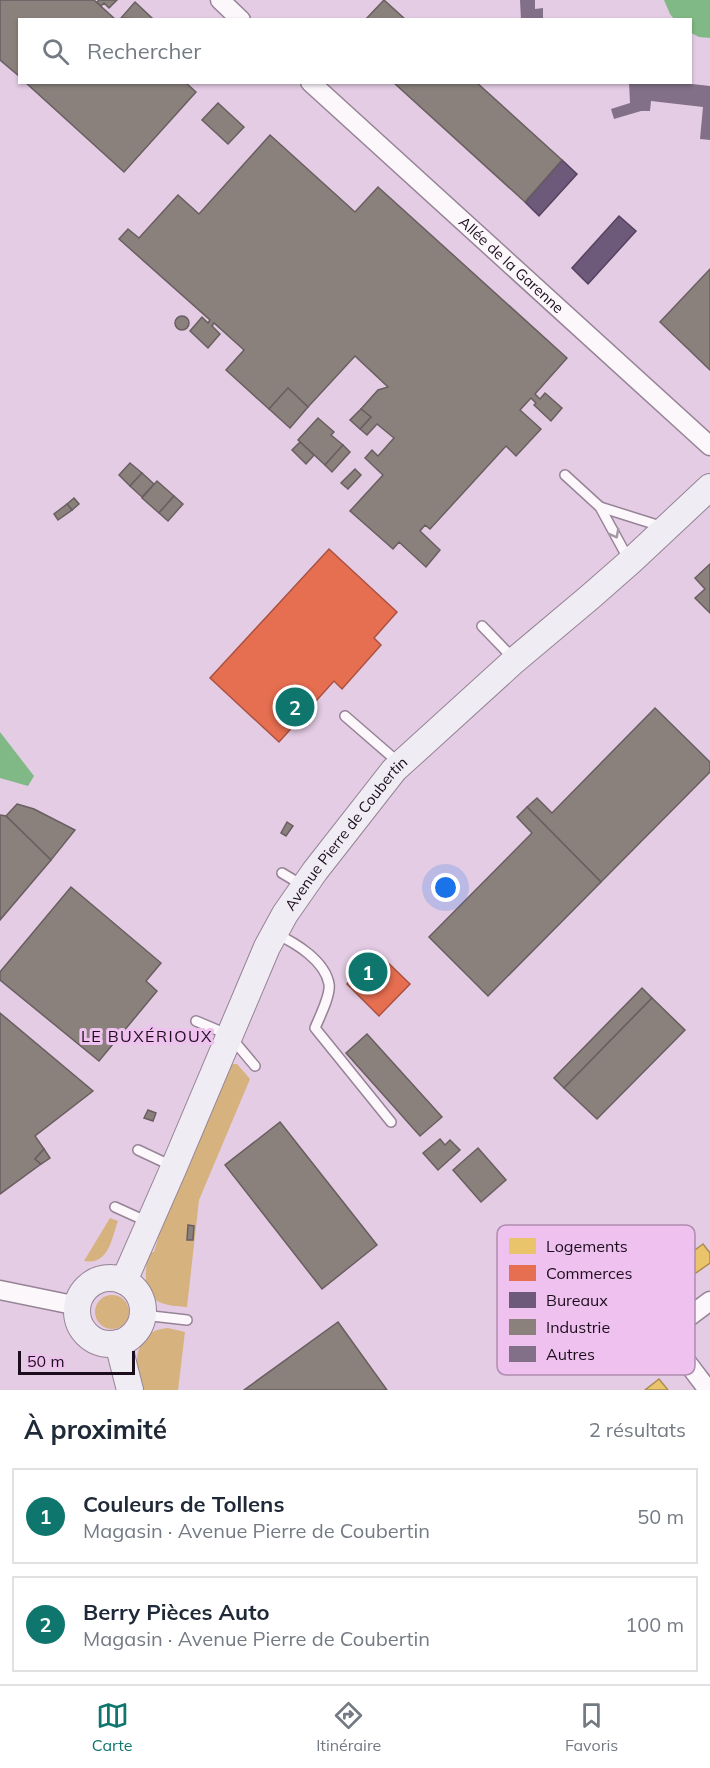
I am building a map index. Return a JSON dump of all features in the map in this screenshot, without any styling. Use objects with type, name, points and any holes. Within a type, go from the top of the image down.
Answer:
[{"type":"street","points":[[220,0],[239,18]]},
{"type":"street","name":"Allée de la Garenne","points":[[312,84],[710,446]]},
{"type":"street","name":"Avenue Pierre de Coubertin","points":[[123,1281],[132,1265],[274,933],[304,887],[352,822],[400,764],[515,660],[631,561],[710,487]]},
{"type":"street","points":[[114,1278],[123,1281],[139,1295],[143,1315],[140,1324],[135,1333],[118,1343],[108,1344],[97,1341],[88,1335],[78,1317],[80,1297],[94,1282],[114,1278]]},
{"type":"street","points":[[0,1290],[78,1306]]},
{"type":"street","points":[[695,1312],[710,1301]]},
{"type":"street","points":[[118,1343],[130,1390]]},
{"type":"street","points":[[695,1373],[708,1390]]},
{"type":"lane","points":[[565,476],[600,507],[631,561]]},
{"type":"lane","points":[[600,507],[654,524]]},
{"type":"lane","points":[[482,626],[515,660]]},
{"type":"lane","points":[[345,716],[400,764]]},
{"type":"lane","points":[[282,873],[304,887]]},
{"type":"lane","points":[[274,933],[296,943],[322,967],[330,985],[315,1028],[391,1122]]},
{"type":"lane","points":[[196,1022],[229,1035],[255,1066]]},
{"type":"lane","points":[[138,1150],[174,1167]]},
{"type":"lane","points":[[115,1207],[149,1222]]},
{"type":"lane","points":[[143,1315],[187,1320]]},
{"type":"shaded area","points":[[664,0],[710,0],[710,38],[692,34],[692,18],[673,18]]},
{"type":"shaded area","points":[[0,732],[34,776],[28,786],[0,778]]},
{"type":"shaded area","points":[[237,1064],[250,1079],[199,1200],[187,1307],[165,1304],[153,1298],[147,1287],[148,1253],[154,1252],[158,1239],[154,1233],[224,1067]]},
{"type":"shaded area","points":[[110,1218],[118,1221],[108,1250],[99,1259],[84,1261]]},
{"type":"shaded area","points":[[112,1295],[124,1300],[129,1312],[124,1324],[112,1329],[100,1324],[95,1312],[100,1300]]},
{"type":"shaded area","points":[[168,1328],[185,1332],[178,1390],[140,1390],[137,1359],[142,1342],[157,1330]]},
{"type":"building: Logements","points":[[703,1244],[710,1253],[710,1263],[695,1274],[695,1250]]},
{"type":"building: Logements","points":[[659,1379],[668,1390],[645,1390]]},
{"type":"building: Commerces","points":[[329,549],[397,612],[374,638],[381,645],[342,689],[334,681],[279,742],[210,678]]},
{"type":"building: Commerces","points":[[378,953],[410,984],[379,1016],[347,984]]},
{"type":"building: Bureaux","points":[[562,160],[577,174],[539,216],[525,202]]},
{"type":"building: Bureaux","points":[[619,216],[636,231],[588,284],[572,268]]},
{"type":"building: Industrie","points":[[0,0],[94,0],[114,18],[18,18],[18,75],[0,60]]},
{"type":"building: Industrie","points":[[117,0],[109,8],[104,3],[101,6],[97,2]]},
{"type":"building: Industrie","points":[[384,0],[404,18],[367,18]]},
{"type":"building: Industrie","points":[[135,2],[152,18],[121,18]]},
{"type":"building: Industrie","points":[[27,84],[187,84],[196,92],[124,172]]},
{"type":"building: Industrie","points":[[395,84],[478,84],[562,160],[525,202]]},
{"type":"building: Industrie","points":[[218,103],[244,127],[228,144],[202,120]]},
{"type":"building: Industrie","points":[[270,135],[355,212],[378,187],[567,358],[535,394],[540,399],[545,393],[562,408],[551,421],[534,405],[536,403],[531,398],[520,410],[541,429],[516,456],[506,446],[430,529],[425,525],[420,531],[440,550],[426,567],[399,542],[393,549],[350,511],[383,475],[365,458],[372,450],[378,456],[394,438],[377,424],[367,435],[360,429],[371,417],[361,409],[378,390],[388,387],[355,356],[308,407],[288,388],[269,409],[226,370],[244,350],[214,323],[212,326],[220,334],[208,348],[190,331],[202,317],[208,323],[210,320],[119,239],[128,229],[139,238],[178,195],[199,214]]},
{"type":"building: Industrie","points":[[710,269],[710,370],[660,322]]},
{"type":"building: Industrie","points":[[182,316],[187,318],[189,323],[187,328],[182,330],[177,328],[175,323],[177,318]]},
{"type":"building: Industrie","points":[[288,388],[308,407],[290,428],[269,409]]},
{"type":"building: Industrie","points":[[361,409],[371,417],[360,429],[350,420]]},
{"type":"building: Industrie","points":[[318,418],[334,432],[331,435],[343,445],[325,465],[298,440]]},
{"type":"building: Industrie","points":[[300,442],[314,455],[306,464],[292,450]]},
{"type":"building: Industrie","points":[[343,445],[350,452],[332,472],[325,465]]},
{"type":"building: Industrie","points":[[130,463],[142,473],[130,486],[119,475]]},
{"type":"building: Industrie","points":[[355,469],[361,475],[348,489],[341,483]]},
{"type":"building: Industrie","points":[[142,473],[154,484],[142,497],[130,486]]},
{"type":"building: Industrie","points":[[157,481],[174,496],[159,513],[142,498]]},
{"type":"building: Industrie","points":[[174,496],[183,504],[168,521],[159,513]]},
{"type":"building: Industrie","points":[[74,498],[79,504],[72,510],[67,504]]},
{"type":"building: Industrie","points":[[67,504],[72,510],[58,520],[54,514]]},
{"type":"building: Industrie","points":[[710,564],[710,613],[695,598],[705,589],[695,578]]},
{"type":"building: Industrie","points":[[655,708],[710,762],[710,772],[601,882],[527,807],[537,798],[552,813]]},
{"type":"building: Industrie","points":[[17,804],[34,809],[75,830],[51,860],[6,816]]},
{"type":"building: Industrie","points":[[527,807],[601,882],[488,996],[429,937],[532,833],[517,817]]},
{"type":"building: Industrie","points":[[0,815],[6,816],[51,860],[0,920]]},
{"type":"building: Industrie","points":[[287,822],[293,826],[286,836],[281,833]]},
{"type":"building: Industrie","points":[[71,887],[161,963],[146,981],[157,991],[99,1061],[0,980],[0,972]]},
{"type":"building: Industrie","points":[[642,988],[652,998],[564,1088],[554,1078]]},
{"type":"building: Industrie","points":[[652,998],[685,1030],[597,1119],[564,1088]]},
{"type":"building: Industrie","points":[[0,1013],[93,1091],[35,1136],[44,1149],[35,1159],[41,1164],[0,1194]]},
{"type":"building: Industrie","points":[[367,1034],[442,1117],[420,1136],[346,1053]]},
{"type":"building: Industrie","points":[[148,1110],[156,1113],[153,1121],[144,1118]]},
{"type":"building: Industrie","points":[[280,1122],[377,1245],[322,1289],[225,1165]]},
{"type":"building: Industrie","points":[[440,1139],[445,1145],[450,1140],[460,1150],[438,1170],[423,1153]]},
{"type":"building: Industrie","points":[[478,1148],[506,1180],[481,1202],[453,1170]]},
{"type":"building: Industrie","points":[[44,1149],[50,1158],[41,1164],[35,1159]]},
{"type":"building: Industrie","points":[[188,1225],[194,1226],[193,1240],[187,1240]]},
{"type":"building: Industrie","points":[[338,1322],[387,1390],[244,1390]]},
{"type":"building: Autres","points":[[520,0],[535,0],[535,9],[543,8],[543,18],[521,18]]},
{"type":"building: Autres","points":[[629,84],[710,86],[710,140],[700,139],[703,107],[651,101],[650,111],[641,111],[614,119],[611,109],[630,103]]},
{"type":"place","name":"Berry Pièces Auto","points":[[295,707]]},
{"type":"place","name":"Couleurs de Tollens","points":[[368,972]]},
{"type":"district","name":"LE BUXÉRIOUX","points":[[147,1036]]}]
